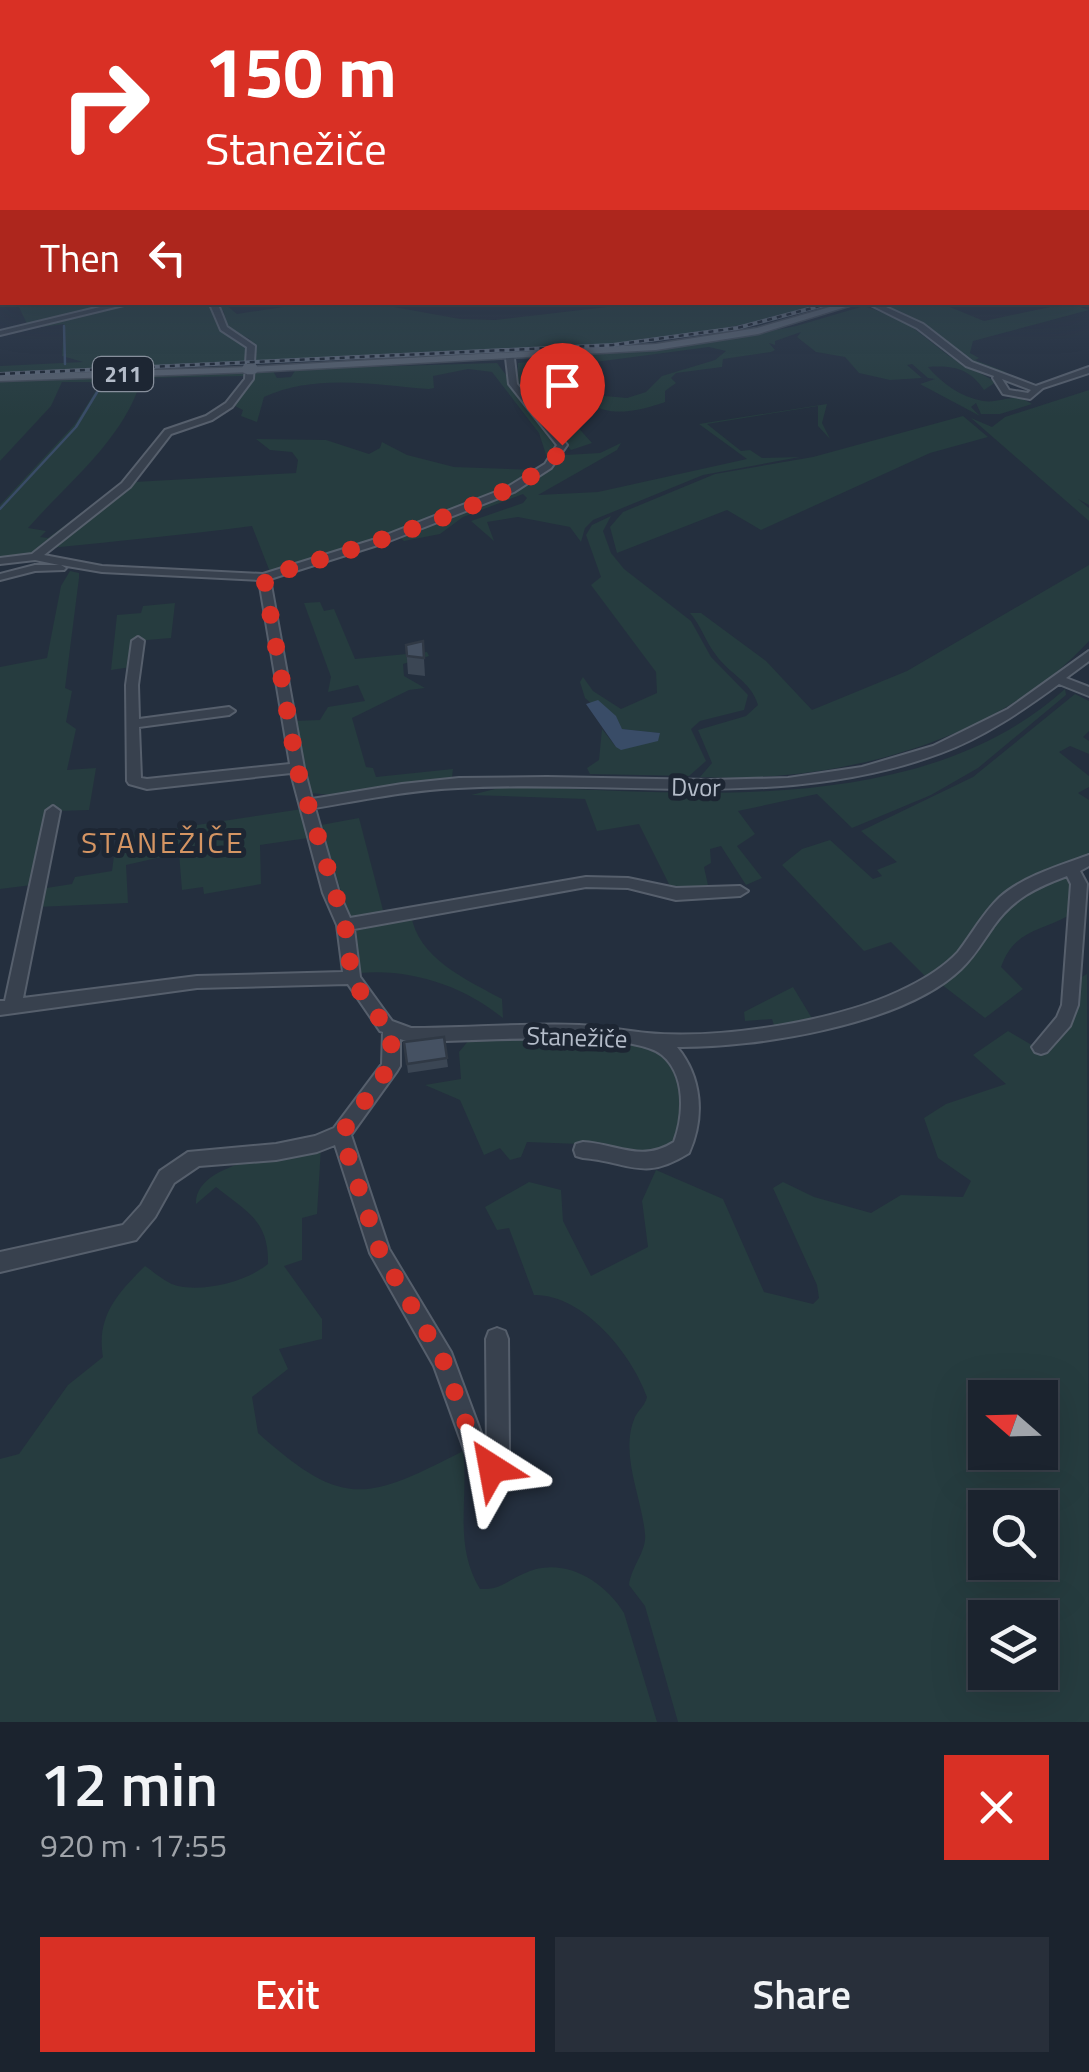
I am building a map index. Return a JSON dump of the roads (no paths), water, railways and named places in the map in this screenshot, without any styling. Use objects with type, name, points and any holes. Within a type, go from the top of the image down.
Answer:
[{"type":"main road","name":"211","points":[[810,318],[842,305]]},
{"type":"main road","name":"211","points":[[0,378],[510,358],[688,344],[810,318],[849,305]]},
{"type":"street","points":[[0,334],[121,305]]},
{"type":"street","points":[[35,557],[138,475],[168,432],[219,413],[246,385],[251,346],[224,328],[214,305]]},
{"type":"street","points":[[880,305],[920,326],[956,356],[1000,382],[1037,389],[1089,367]]},
{"type":"street","points":[[0,577],[35,568],[264,577],[380,541],[510,490],[560,454],[562,445],[513,384],[510,358]]},
{"type":"street","points":[[1021,384],[1089,367]]},
{"type":"street","points":[[1000,382],[1006,392],[1021,396],[1034,396],[1037,389]]},
{"type":"street","points":[[0,561],[35,557],[102,569]]},
{"type":"street","points":[[0,1262],[129,1233],[148,1212],[167,1177],[195,1158],[276,1152],[317,1144],[341,1134],[390,1066],[392,1030],[373,1012],[352,978],[345,925],[331,893],[297,768],[264,577]]},
{"type":"street","points":[[138,641],[132,724],[134,781],[140,784],[297,768]]},
{"type":"street","name":"Dvor","points":[[308,804],[460,783],[716,788],[830,778],[915,758],[961,741],[1011,715],[1089,655]]},
{"type":"street","points":[[1061,680],[1085,686]]},
{"type":"street","points":[[132,724],[229,710]]},
{"type":"street","points":[[54,811],[6,1007],[197,982],[352,978]]},
{"type":"street","points":[[640,1038],[780,1031],[904,996],[963,958],[988,920],[1026,884],[1072,870],[1089,860]]},
{"type":"street","points":[[1041,1047],[1064,1022],[1070,1005],[1079,884],[1072,870]]},
{"type":"street","points":[[345,925],[586,882],[628,883],[676,894],[740,891]]},
{"type":"street","name":"Stanežiče","points":[[392,1030],[423,1035],[598,1034],[660,1043],[674,1056],[684,1076],[692,1110],[682,1147],[656,1164],[639,1163],[604,1150],[583,1150]]},
{"type":"street","points":[[341,1134],[380,1252],[443,1360],[484,1474],[492,1468],[498,1451],[497,1339]]},
{"type":"water","points":[[598,700],[616,716],[622,729],[660,733],[658,741],[621,750],[616,747],[586,704]]},
{"type":"waterway","points":[[64,326],[65,364]]},
{"type":"waterway","points":[[0,509],[76,427],[99,389],[96,381]]},
{"type":"railway","points":[[0,374],[613,345],[737,328],[824,305]]},
{"type":"district","name":"STANEŽIČE","points":[[163,843]]}]
